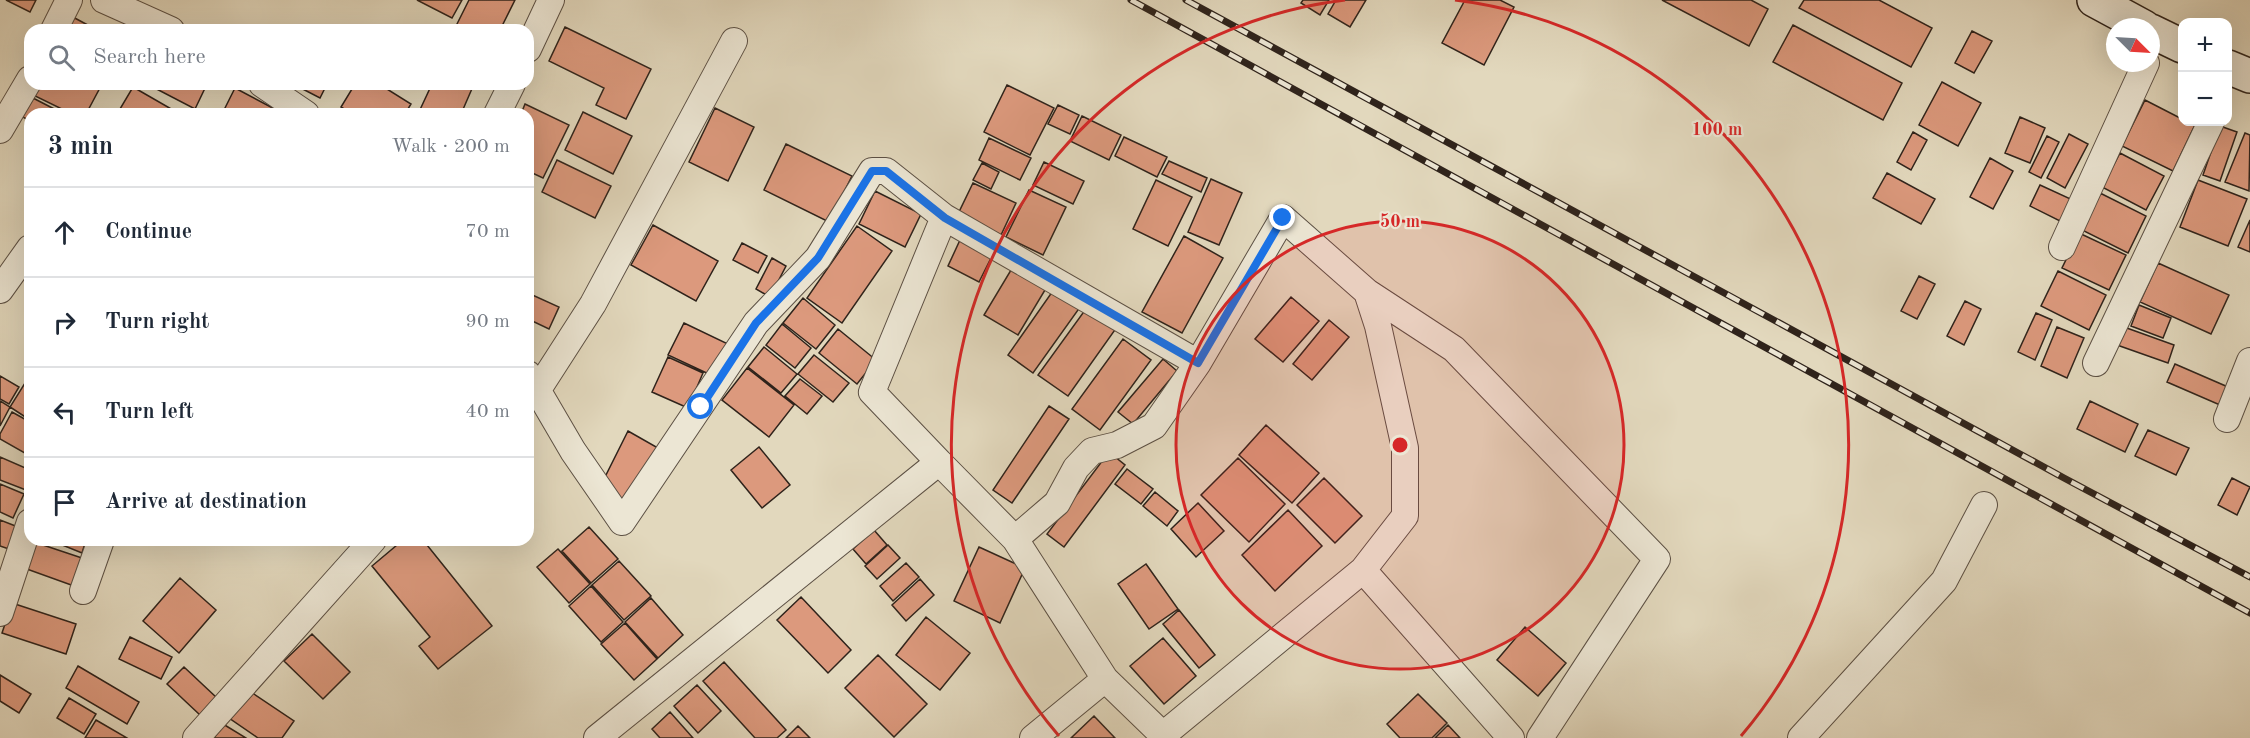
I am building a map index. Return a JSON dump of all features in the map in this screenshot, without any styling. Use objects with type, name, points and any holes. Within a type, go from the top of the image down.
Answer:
[{"type":"main road","points":[[2094,0],[2120,18]]},
{"type":"street","points":[[57,24],[69,0]]},
{"type":"street","points":[[104,0],[158,24]]},
{"type":"street","points":[[534,36],[551,0]]},
{"type":"street","points":[[534,383],[593,304],[734,41]]},
{"type":"street","points":[[2062,247],[2141,72]]},
{"type":"street","points":[[0,130],[24,89]]},
{"type":"street","points":[[271,90],[297,108]]},
{"type":"street","points":[[500,108],[509,90]]},
{"type":"street","points":[[2096,363],[2209,126]]},
{"type":"street","points":[[534,392],[622,522],[756,323],[818,258],[872,171],[886,171],[945,218],[1198,363]]},
{"type":"street","points":[[945,218],[872,392],[1015,539],[1105,679],[1165,737],[1363,570],[1406,516],[1405,448],[1378,326],[1367,292]]},
{"type":"street","points":[[1015,539],[1057,503],[1076,468],[1092,451],[1117,445],[1154,426],[1198,363],[1283,218],[1367,292],[1454,349],[1657,559],[1540,738]]},
{"type":"street","points":[[0,290],[24,256]]},
{"type":"street","points":[[2227,419],[2250,361]]},
{"type":"street","points":[[597,738],[939,462]]},
{"type":"street","points":[[1801,738],[1944,581],[1984,505]]},
{"type":"street","points":[[0,613],[24,540]]},
{"type":"street","points":[[83,591],[99,546]]},
{"type":"street","points":[[196,738],[367,546]]},
{"type":"street","points":[[1363,570],[1511,738]]},
{"type":"street","points":[[1033,738],[1105,679]]},
{"type":"building","points":[[6,0],[36,0],[30,12]]},
{"type":"building","points":[[417,0],[462,0],[452,18]]},
{"type":"building","points":[[469,0],[515,0],[503,24],[457,24]]},
{"type":"building","points":[[1303,0],[1329,0],[1320,15],[1301,3]]},
{"type":"building","points":[[1336,0],[1366,0],[1350,27],[1328,14]]},
{"type":"building","points":[[1465,0],[1500,0],[1514,7],[1484,65],[1442,43]]},
{"type":"building","points":[[1662,0],[1751,0],[1768,9],[1749,46]]},
{"type":"building","points":[[1804,0],[1879,0],[1932,28],[1911,67],[1799,8]]},
{"type":"building","points":[[71,16],[86,24],[67,24]]},
{"type":"building","points":[[1793,25],[1902,83],[1883,120],[1773,62]]},
{"type":"building","points":[[565,27],[651,69],[626,119],[596,105],[604,88],[549,61]]},
{"type":"building","points":[[1972,31],[1992,41],[1974,73],[1955,63]]},
{"type":"building","points":[[1942,82],[1981,103],[1958,146],[1919,125]]},
{"type":"building","points":[[1007,85],[1054,108],[1030,155],[984,132]]},
{"type":"building","points":[[33,90],[99,90],[89,108],[60,108],[31,94]]},
{"type":"building","points":[[131,90],[138,90],[170,108],[121,108]]},
{"type":"building","points":[[159,90],[204,90],[195,108]]},
{"type":"building","points":[[234,90],[239,90],[273,108],[225,108]]},
{"type":"building","points":[[305,90],[324,90],[320,98]]},
{"type":"building","points":[[351,90],[389,90],[411,104],[409,108],[341,107]]},
{"type":"building","points":[[429,90],[471,90],[464,108],[421,108]]},
{"type":"building","points":[[31,97],[52,108],[25,108]]},
{"type":"building","points":[[2145,100],[2178,117],[2178,126],[2195,126],[2173,171],[2122,146]]},
{"type":"building","points":[[1058,105],[1079,115],[1070,134],[1048,124]]},
{"type":"building","points":[[534,108],[569,125],[543,178],[534,174]]},
{"type":"building","points":[[715,108],[754,127],[728,181],[689,162]]},
{"type":"building","points":[[583,112],[632,136],[613,174],[565,150]]},
{"type":"building","points":[[1082,116],[1121,135],[1109,160],[1070,141]]},
{"type":"building","points":[[2020,117],[2045,128],[2030,163],[2005,153]]},
{"type":"building","points":[[2220,126],[2237,132],[2220,181],[2203,175]]},
{"type":"building","points":[[1913,132],[1927,140],[1911,170],[1897,162]]},
{"type":"building","points":[[2245,133],[2250,135],[2249,191],[2225,182]]},
{"type":"building","points":[[2069,134],[2088,144],[2065,188],[2047,178]]},
{"type":"building","points":[[2047,136],[2059,142],[2041,178],[2029,172]]},
{"type":"building","points":[[1124,137],[1167,157],[1157,177],[1115,156]]},
{"type":"building","points":[[989,138],[1031,158],[1020,180],[979,160]]},
{"type":"building","points":[[786,144],[852,176],[829,222],[764,190]]},
{"type":"building","points":[[2120,153],[2164,176],[2146,210],[2102,187]]},
{"type":"building","points":[[1990,158],[2013,171],[1993,209],[1970,197]]},
{"type":"building","points":[[557,160],[611,186],[595,218],[542,192]]},
{"type":"building","points":[[1169,161],[1207,178],[1201,192],[1162,174]]},
{"type":"building","points":[[1044,162],[1084,181],[1073,204],[1033,185]]},
{"type":"building","points":[[982,163],[999,172],[991,189],[973,180]]},
{"type":"building","points":[[1887,173],[1935,199],[1921,224],[1873,198]]},
{"type":"building","points":[[1211,179],[1242,193],[1219,245],[1188,232]]},
{"type":"building","points":[[1156,180],[1192,197],[1168,246],[1133,229]]},
{"type":"building","points":[[2198,180],[2247,199],[2228,246],[2180,227]]},
{"type":"building","points":[[973,183],[1016,203],[1001,235],[958,214]]},
{"type":"building","points":[[2040,185],[2075,201],[2064,223],[2030,206]]},
{"type":"building","points":[[1029,190],[1066,207],[1043,255],[1006,237]]},
{"type":"building","points":[[875,191],[921,214],[905,247],[859,224]]},
{"type":"building","points":[[2100,193],[2146,216],[2128,253],[2082,230]]},
{"type":"building","points":[[2250,220],[2250,252],[2238,247]]},
{"type":"building","points":[[653,225],[718,261],[696,301],[631,265]]},
{"type":"building","points":[[857,226],[892,251],[842,323],[807,298]]},
{"type":"building","points":[[2079,233],[2126,255],[2109,290],[2062,268]]},
{"type":"building","points":[[1184,236],[1223,258],[1182,333],[1142,312]]},
{"type":"building","points":[[960,240],[992,256],[979,282],[948,266]]},
{"type":"building","points":[[742,243],[767,256],[758,273],[733,260]]},
{"type":"building","points":[[772,258],[786,266],[770,297],[756,289]]},
{"type":"building","points":[[2158,263],[2229,295],[2211,334],[2140,302]]},
{"type":"building","points":[[1014,265],[1048,285],[1018,335],[984,315]]},
{"type":"building","points":[[2058,271],[2106,295],[2089,330],[2041,306]]},
{"type":"building","points":[[1919,276],[1935,284],[1917,319],[1901,311]]},
{"type":"building","points":[[1057,285],[1083,303],[1033,373],[1008,355]]},
{"type":"building","points":[[534,296],[559,307],[549,329],[534,322]]},
{"type":"building","points":[[1291,297],[1319,321],[1283,362],[1255,339]]},
{"type":"building","points":[[803,298],[835,325],[816,349],[783,323]]},
{"type":"building","points":[[1965,301],[1981,309],[1964,345],[1947,336]]},
{"type":"building","points":[[2139,305],[2171,318],[2163,338],[2131,326]]},
{"type":"building","points":[[1088,306],[1117,327],[1068,396],[1038,375]]},
{"type":"building","points":[[2036,313],[2052,320],[2035,360],[2018,352]]},
{"type":"building","points":[[1329,320],[1349,337],[1312,380],[1293,364]]},
{"type":"building","points":[[684,323],[728,344],[713,376],[668,355]]},
{"type":"building","points":[[782,324],[811,348],[795,368],[766,345]]},
{"type":"building","points":[[2057,327],[2084,338],[2067,378],[2041,366]]},
{"type":"building","points":[[2124,327],[2174,345],[2168,363],[2117,345]]},
{"type":"building","points":[[838,329],[876,360],[857,384],[819,353]]},
{"type":"building","points":[[1123,339],[1151,360],[1100,430],[1072,409]]},
{"type":"building","points":[[764,347],[797,374],[781,393],[748,367]]},
{"type":"building","points":[[814,355],[849,383],[833,402],[798,374]]},
{"type":"building","points":[[668,357],[703,373],[688,408],[652,392]]},
{"type":"building","points":[[1163,359],[1177,371],[1133,424],[1118,412]]},
{"type":"building","points":[[2175,364],[2228,387],[2220,405],[2167,382]]},
{"type":"building","points":[[747,368],[794,405],[769,437],[722,400]]},
{"type":"building","points":[[0,376],[19,387],[9,404],[0,399]]},
{"type":"building","points":[[800,379],[822,396],[807,414],[785,396]]},
{"type":"building","points":[[24,385],[24,416],[10,407]]},
{"type":"building","points":[[0,401],[10,407],[0,426]]},
{"type":"building","points":[[2090,401],[2138,424],[2125,452],[2077,429]]},
{"type":"building","points":[[1049,406],[1069,419],[1012,503],[993,490]]},
{"type":"building","points":[[12,412],[24,419],[24,453],[0,439],[0,434]]},
{"type":"building","points":[[1266,425],[1319,473],[1292,503],[1239,455]]},
{"type":"building","points":[[2148,430],[2189,448],[2176,475],[2135,456]]},
{"type":"building","points":[[628,431],[658,448],[622,510],[603,481]]},
{"type":"building","points":[[759,447],[790,485],[762,508],[731,470]]},
{"type":"building","points":[[1109,452],[1125,465],[1064,547],[1047,534]]},
{"type":"building","points":[[0,457],[24,467],[24,489],[0,480]]},
{"type":"building","points":[[1238,458],[1285,504],[1249,542],[1201,495]]},
{"type":"building","points":[[1127,469],[1153,489],[1141,504],[1115,484]]},
{"type":"building","points":[[1324,478],[1362,516],[1335,543],[1297,505]]},
{"type":"building","points":[[2232,478],[2250,487],[2237,515],[2218,505]]},
{"type":"building","points":[[0,484],[24,494],[13,518],[0,512]]},
{"type":"building","points":[[1155,492],[1178,511],[1167,526],[1143,506]]},
{"type":"building","points":[[1198,503],[1224,531],[1196,557],[1171,529]]},
{"type":"building","points":[[1288,510],[1322,546],[1275,591],[1242,555]]},
{"type":"building","points":[[0,520],[18,527],[9,549],[0,546]]},
{"type":"building","points":[[589,527],[618,559],[591,583],[562,551]]},
{"type":"building","points":[[874,530],[887,545],[866,564],[853,549]]},
{"type":"building","points":[[888,545],[900,558],[877,579],[865,566]]},
{"type":"building","points":[[30,546],[46,546],[82,558],[74,586],[24,568]]},
{"type":"building","points":[[65,546],[84,546],[82,553]]},
{"type":"building","points":[[396,546],[428,546],[492,626],[438,669],[419,646],[430,637],[372,566]]},
{"type":"building","points":[[979,547],[1025,568],[1000,623],[954,601]]},
{"type":"building","points":[[558,549],[590,584],[569,603],[537,567]]},
{"type":"building","points":[[619,561],[651,596],[624,620],[592,585]]},
{"type":"building","points":[[906,563],[919,577],[893,601],[880,586]]},
{"type":"building","points":[[1146,564],[1178,609],[1149,629],[1118,584]]},
{"type":"building","points":[[180,578],[216,610],[179,653],[143,621]]},
{"type":"building","points":[[920,579],[934,595],[906,621],[892,605]]},
{"type":"building","points":[[591,586],[623,622],[601,642],[569,606]]},
{"type":"building","points":[[801,597],[851,650],[828,673],[777,620]]},
{"type":"building","points":[[651,598],[683,635],[658,658],[625,622]]},
{"type":"building","points":[[12,603],[76,624],[66,654],[2,633]]},
{"type":"building","points":[[1179,610],[1215,655],[1199,668],[1163,624]]},
{"type":"building","points":[[926,617],[970,653],[940,690],[896,655]]},
{"type":"building","points":[[625,623],[657,659],[634,680],[601,644]]},
{"type":"building","points":[[1525,627],[1566,663],[1538,696],[1497,660]]},
{"type":"building","points":[[312,634],[350,672],[323,699],[284,661]]},
{"type":"building","points":[[130,637],[172,657],[161,679],[119,659]]},
{"type":"building","points":[[1163,638],[1196,676],[1164,704],[1130,666]]},
{"type":"building","points":[[878,655],[927,704],[894,737],[845,688]]},
{"type":"building","points":[[724,662],[786,730],[777,738],[755,738],[703,681]]},
{"type":"building","points":[[78,666],[139,702],[127,724],[66,688]]},
{"type":"building","points":[[184,667],[217,698],[200,715],[167,684]]},
{"type":"building","points":[[0,675],[31,694],[19,713],[0,701]]},
{"type":"building","points":[[697,685],[721,711],[698,733],[674,706]]},
{"type":"building","points":[[248,690],[294,721],[282,738],[258,738],[229,718]]},
{"type":"building","points":[[1418,694],[1447,723],[1432,738],[1400,738],[1387,724]]},
{"type":"building","points":[[69,698],[96,714],[84,734],[57,718]]},
{"type":"building","points":[[670,712],[693,738],[660,738],[652,729]]},
{"type":"building","points":[[1094,716],[1115,738],[1071,738]]},
{"type":"building","points":[[96,720],[127,738],[85,738]]},
{"type":"building","points":[[223,724],[246,738],[214,738]]},
{"type":"building","points":[[1448,725],[1460,738],[1435,738]]},
{"type":"building","points":[[798,726],[810,738],[786,738]]},
{"type":"railway","points":[[1131,0],[2250,613]]},
{"type":"railway","points":[[1186,0],[2250,577]]},
{"type":"route","points":[[701,407],[756,323],[818,258],[872,171],[886,171],[945,218],[1198,363],[1283,218]]}]
